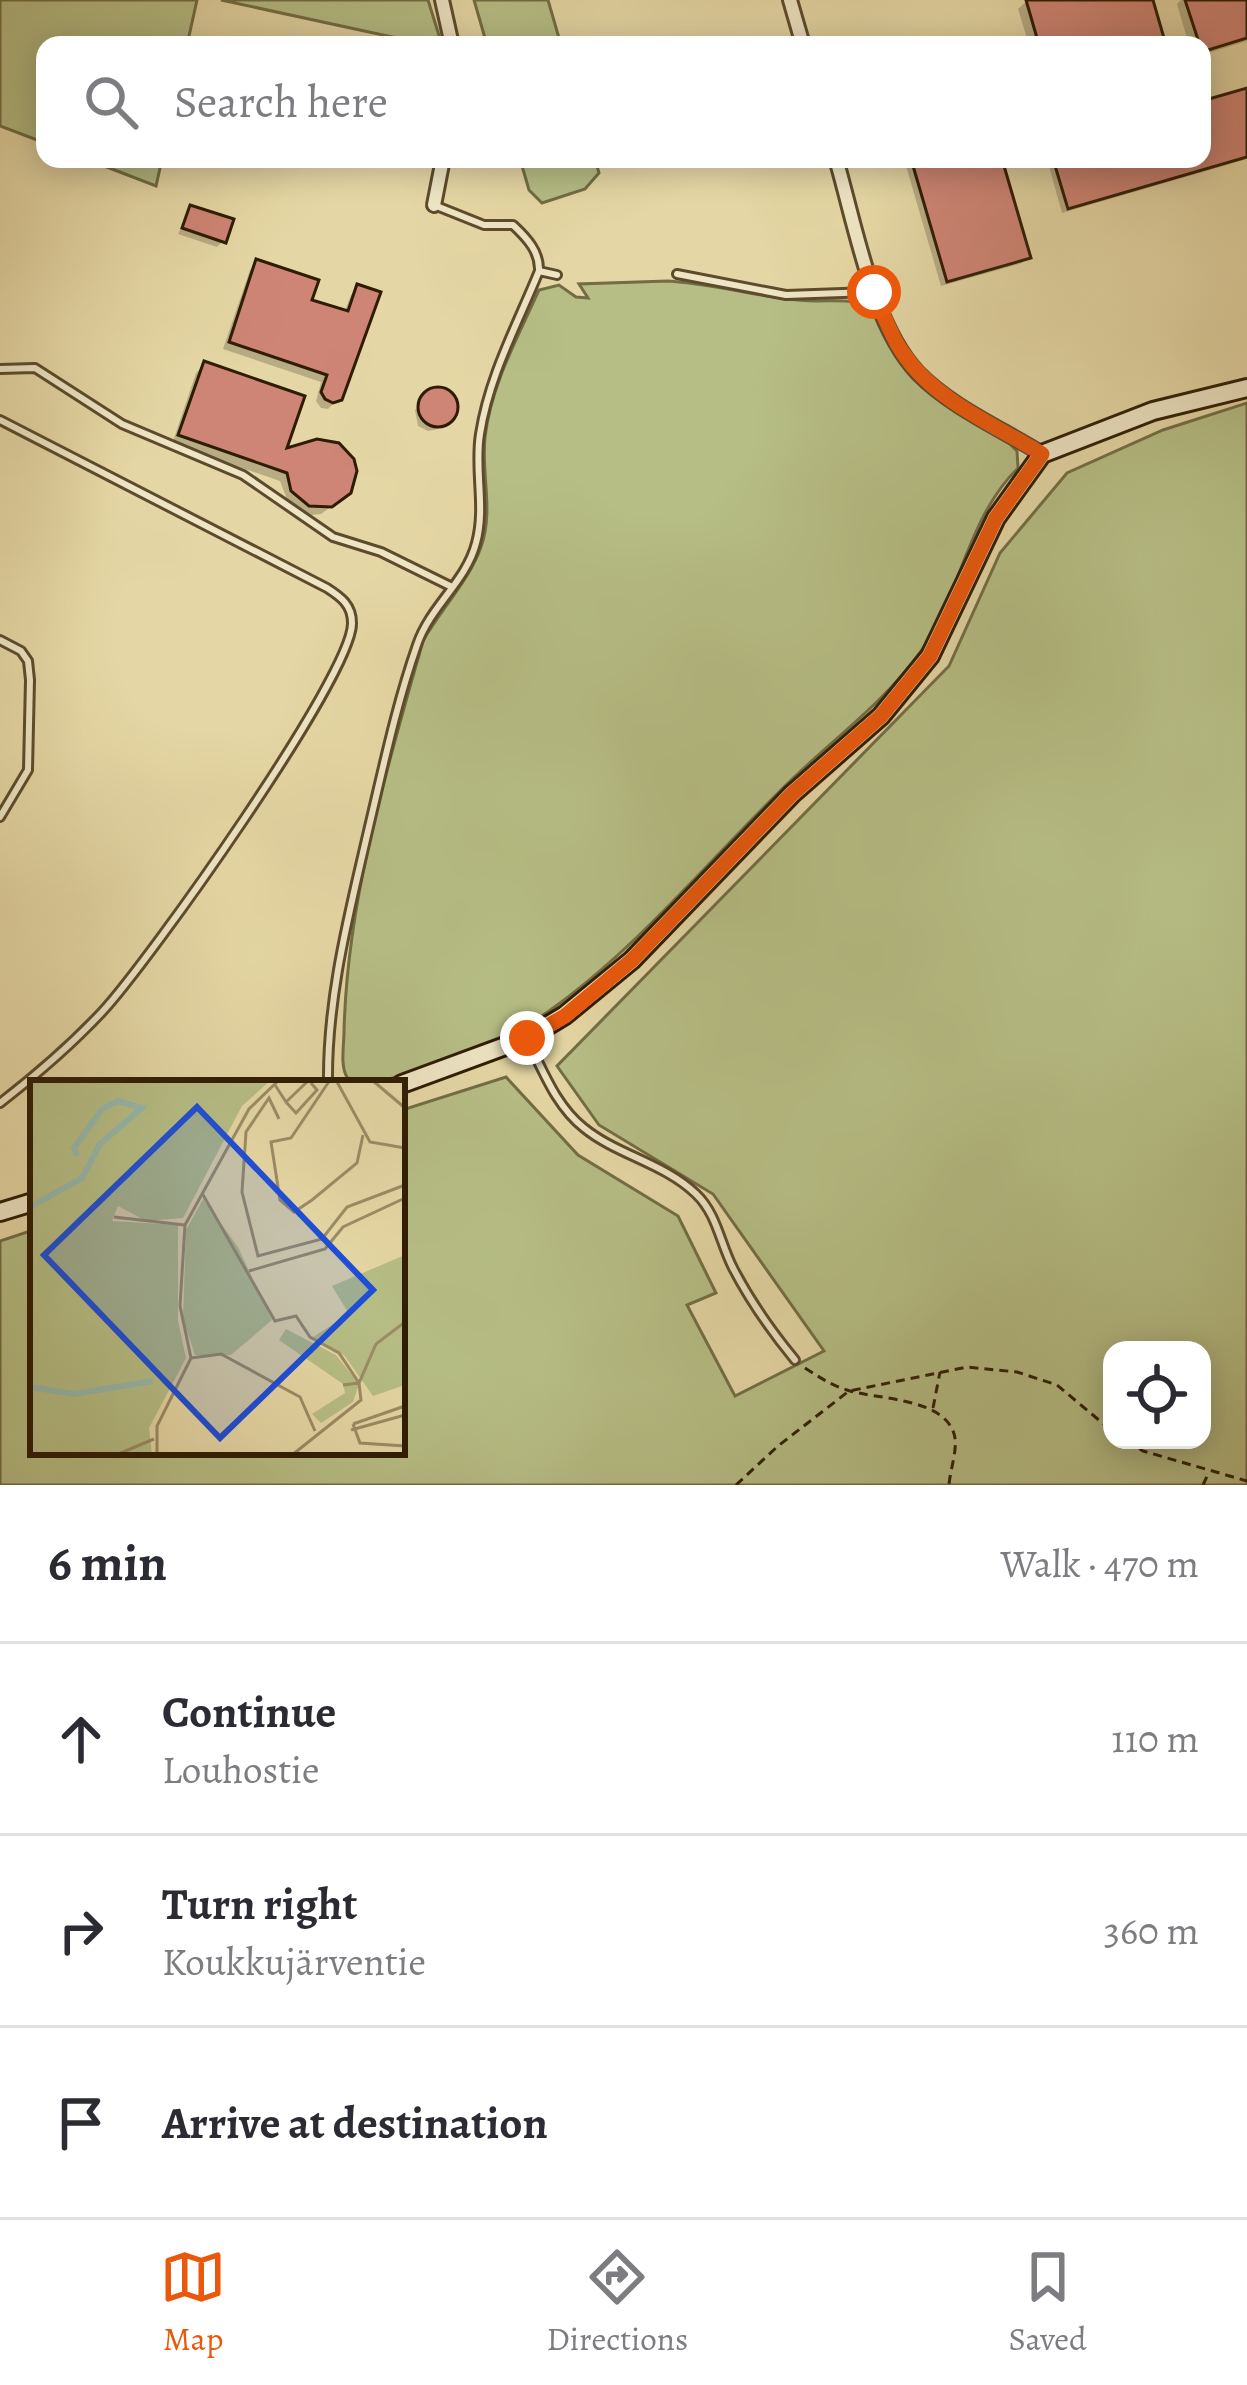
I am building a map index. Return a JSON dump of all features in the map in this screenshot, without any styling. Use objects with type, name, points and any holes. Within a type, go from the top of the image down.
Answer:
[{"type":"street","points":[[442,0],[450,36]]},
{"type":"street","points":[[790,0],[800,36]]},
{"type":"street","points":[[434,205],[440,168]]},
{"type":"street","points":[[839,168],[874,292],[900,349],[919,374],[946,395],[1042,454]]},
{"type":"street","points":[[405,1083],[527,1038],[565,1016],[632,960],[792,794],[881,716],[930,656],[996,518],[1042,454],[1153,411],[1247,388]]},
{"type":"street","points":[[0,1212],[30,1203]]},
{"type":"lane","points":[[328,1080],[332,995],[392,730],[418,642],[431,613],[468,567],[477,540],[479,438],[490,386],[539,271],[540,261],[528,238],[513,225],[484,225],[434,205]]},
{"type":"lane","points":[[539,271],[556,275]]},
{"type":"lane","points":[[677,274],[787,296],[874,292]]},
{"type":"lane","points":[[0,369],[34,368],[122,424],[243,475],[333,536],[381,552],[452,587]]},
{"type":"lane","points":[[0,420],[327,588],[346,602],[353,627],[349,644],[298,734],[157,947],[100,1014],[0,1103]]},
{"type":"lane","points":[[0,640],[21,650],[30,680],[28,770],[0,817]]},
{"type":"lane","points":[[527,1038],[562,1107],[585,1130],[671,1175],[698,1196],[712,1216],[731,1266],[795,1360]]},
{"type":"path","points":[[795,1360],[825,1382],[932,1409],[946,1419],[955,1437],[949,1485]]},
{"type":"path","points":[[736,1485],[850,1391],[967,1367],[1017,1372],[1057,1385],[1103,1423]]},
{"type":"path","points":[[932,1409],[940,1372]]},
{"type":"path","points":[[1141,1449],[1247,1480]]},
{"type":"path","points":[[1203,1485],[1210,1470]]},
{"type":"green space","points":[[0,0],[197,0],[189,36],[36,36],[36,140],[0,126]]},
{"type":"green space","points":[[221,0],[428,0],[439,36],[387,36]]},
{"type":"green space","points":[[474,0],[548,0],[558,36],[484,36]]},
{"type":"green space","points":[[109,168],[160,168],[156,186]]},
{"type":"green space","points":[[523,168],[598,168],[599,173],[585,189],[542,203],[529,190]]},
{"type":"green space","points":[[668,281],[863,305],[916,381],[1010,444],[1017,451],[1018,468],[987,510],[935,629],[905,671],[611,961],[549,1011],[496,1041],[387,1080],[351,1080],[343,1061],[347,982],[361,883],[423,641],[481,547],[487,520],[485,437],[506,362],[539,290],[559,285],[576,297],[588,298],[579,284]]},
{"type":"green space","points":[[1247,403],[1247,1485],[0,1485],[0,1241],[30,1231],[30,1455],[405,1455],[405,1109],[506,1077],[578,1155],[678,1216],[716,1293],[687,1305],[735,1396],[824,1351],[713,1194],[599,1125],[557,1066],[949,666],[1000,553],[1067,473],[1163,430]]},
{"type":"building","points":[[1026,0],[1153,0],[1163,36],[1036,36]]},
{"type":"building","points":[[1185,0],[1247,0],[1247,38],[1211,49],[1211,36],[1197,36]]},
{"type":"building","points":[[1247,88],[1247,157],[1211,167],[1211,98]]},
{"type":"building","points":[[914,168],[1005,168],[1031,258],[947,282]]},
{"type":"building","points":[[1056,168],[1209,168],[1068,209]]},
{"type":"building","points":[[190,205],[234,219],[226,243],[182,228]]},
{"type":"building","points":[[256,259],[319,280],[312,300],[348,311],[357,284],[381,292],[342,400],[325,399],[321,392],[327,375],[229,342]]},
{"type":"building","points":[[204,361],[305,396],[287,448],[317,439],[339,443],[354,459],[357,471],[351,493],[332,507],[309,506],[291,491],[287,473],[178,435]]},
{"type":"building","points":[[438,387],[452,393],[458,407],[452,421],[438,427],[424,421],[418,407],[424,393]]},
{"type":"route","points":[[527,1038],[565,1016],[632,960],[792,794],[881,716],[930,656],[996,518],[1042,454],[919,374],[900,349],[874,292]]}]
